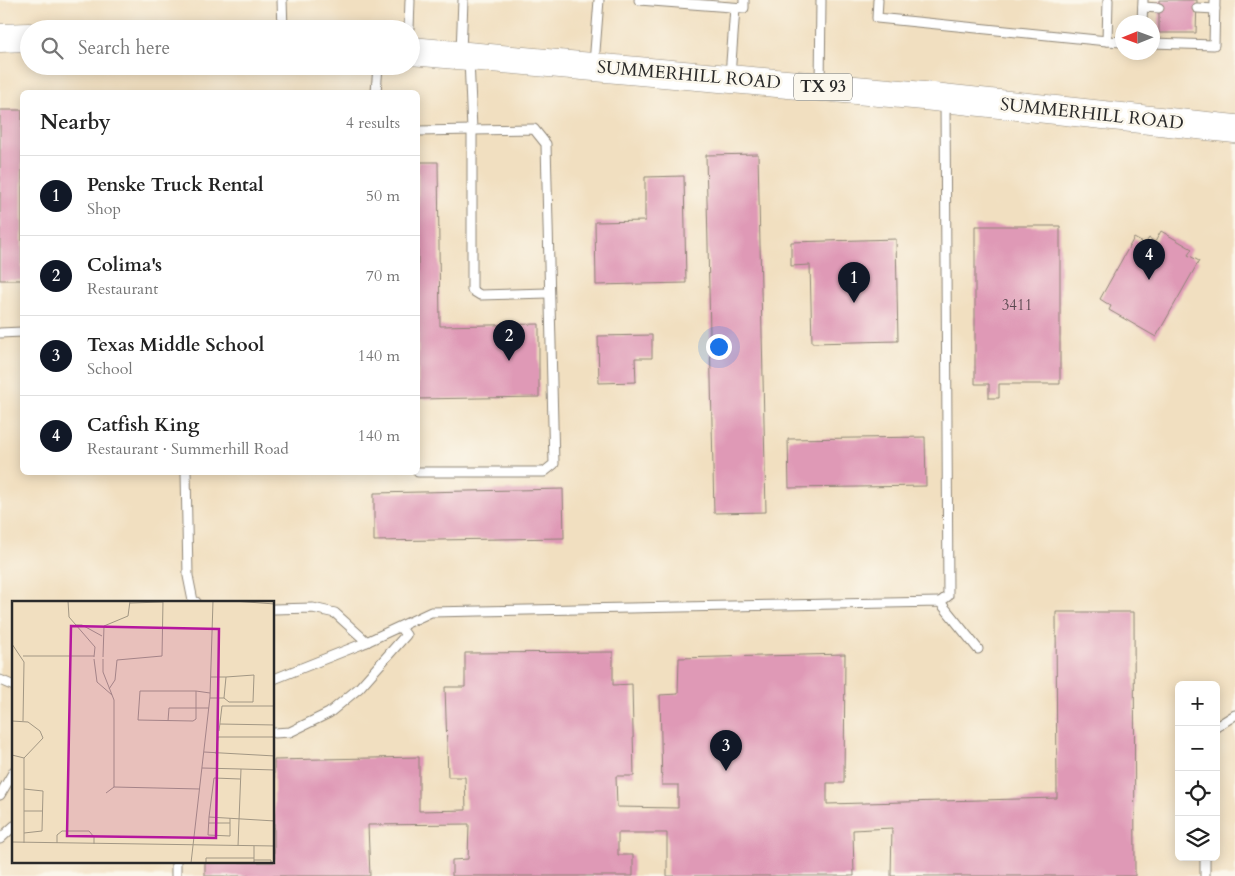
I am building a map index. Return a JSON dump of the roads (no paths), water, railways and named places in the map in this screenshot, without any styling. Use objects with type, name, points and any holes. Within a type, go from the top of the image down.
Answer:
[{"type":"main road","points":[[0,38],[20,37]]},
{"type":"main road","name":"SUMMERHILL ROAD","points":[[420,52],[820,86],[1235,129]]},
{"type":"lane","points":[[282,0],[283,20]]},
{"type":"lane","points":[[410,0],[410,20]]},
{"type":"lane","points":[[463,0],[465,55],[472,130],[472,290],[480,295],[549,293]]},
{"type":"lane","points":[[594,66],[599,0]]},
{"type":"lane","points":[[639,0],[735,8],[744,8],[744,0]]},
{"type":"lane","points":[[820,86],[821,0]]},
{"type":"lane","points":[[878,0],[877,18],[1115,42]]},
{"type":"lane","points":[[1107,41],[1108,0]]},
{"type":"lane","points":[[1143,4],[1159,8]]},
{"type":"lane","points":[[1160,43],[1214,44],[1215,5],[1197,8]]},
{"type":"lane","points":[[730,78],[735,8]]},
{"type":"lane","points":[[376,90],[377,75]]},
{"type":"lane","points":[[275,679],[367,642],[432,612],[940,602],[948,596],[944,98]]},
{"type":"lane","points":[[420,131],[534,129],[546,144],[554,464],[544,472],[420,472]]},
{"type":"lane","points":[[0,333],[20,332]]},
{"type":"lane","points":[[186,475],[188,576],[193,601]]},
{"type":"lane","points":[[940,602],[978,650]]},
{"type":"lane","points":[[275,609],[314,608],[335,613],[367,642]]},
{"type":"lane","points":[[275,732],[290,732],[329,713],[359,688],[406,635],[400,626]]},
{"type":"lane","points":[[0,680],[12,685]]},
{"type":"lane","points":[[1218,726],[1235,715]]},
{"type":"lane","points":[[0,795],[12,774]]},
{"type":"lane","points":[[0,839],[12,828]]},
{"type":"lane","points":[[1205,861],[1205,876]]},
{"type":"place","name":"Catfish King","points":[[1149,280]]},
{"type":"place","name":"Penske Truck Rental","points":[[854,303]]},
{"type":"place","name":"Colima's","points":[[509,361]]},
{"type":"place","name":"Texas Middle School","points":[[726,771]]}]
